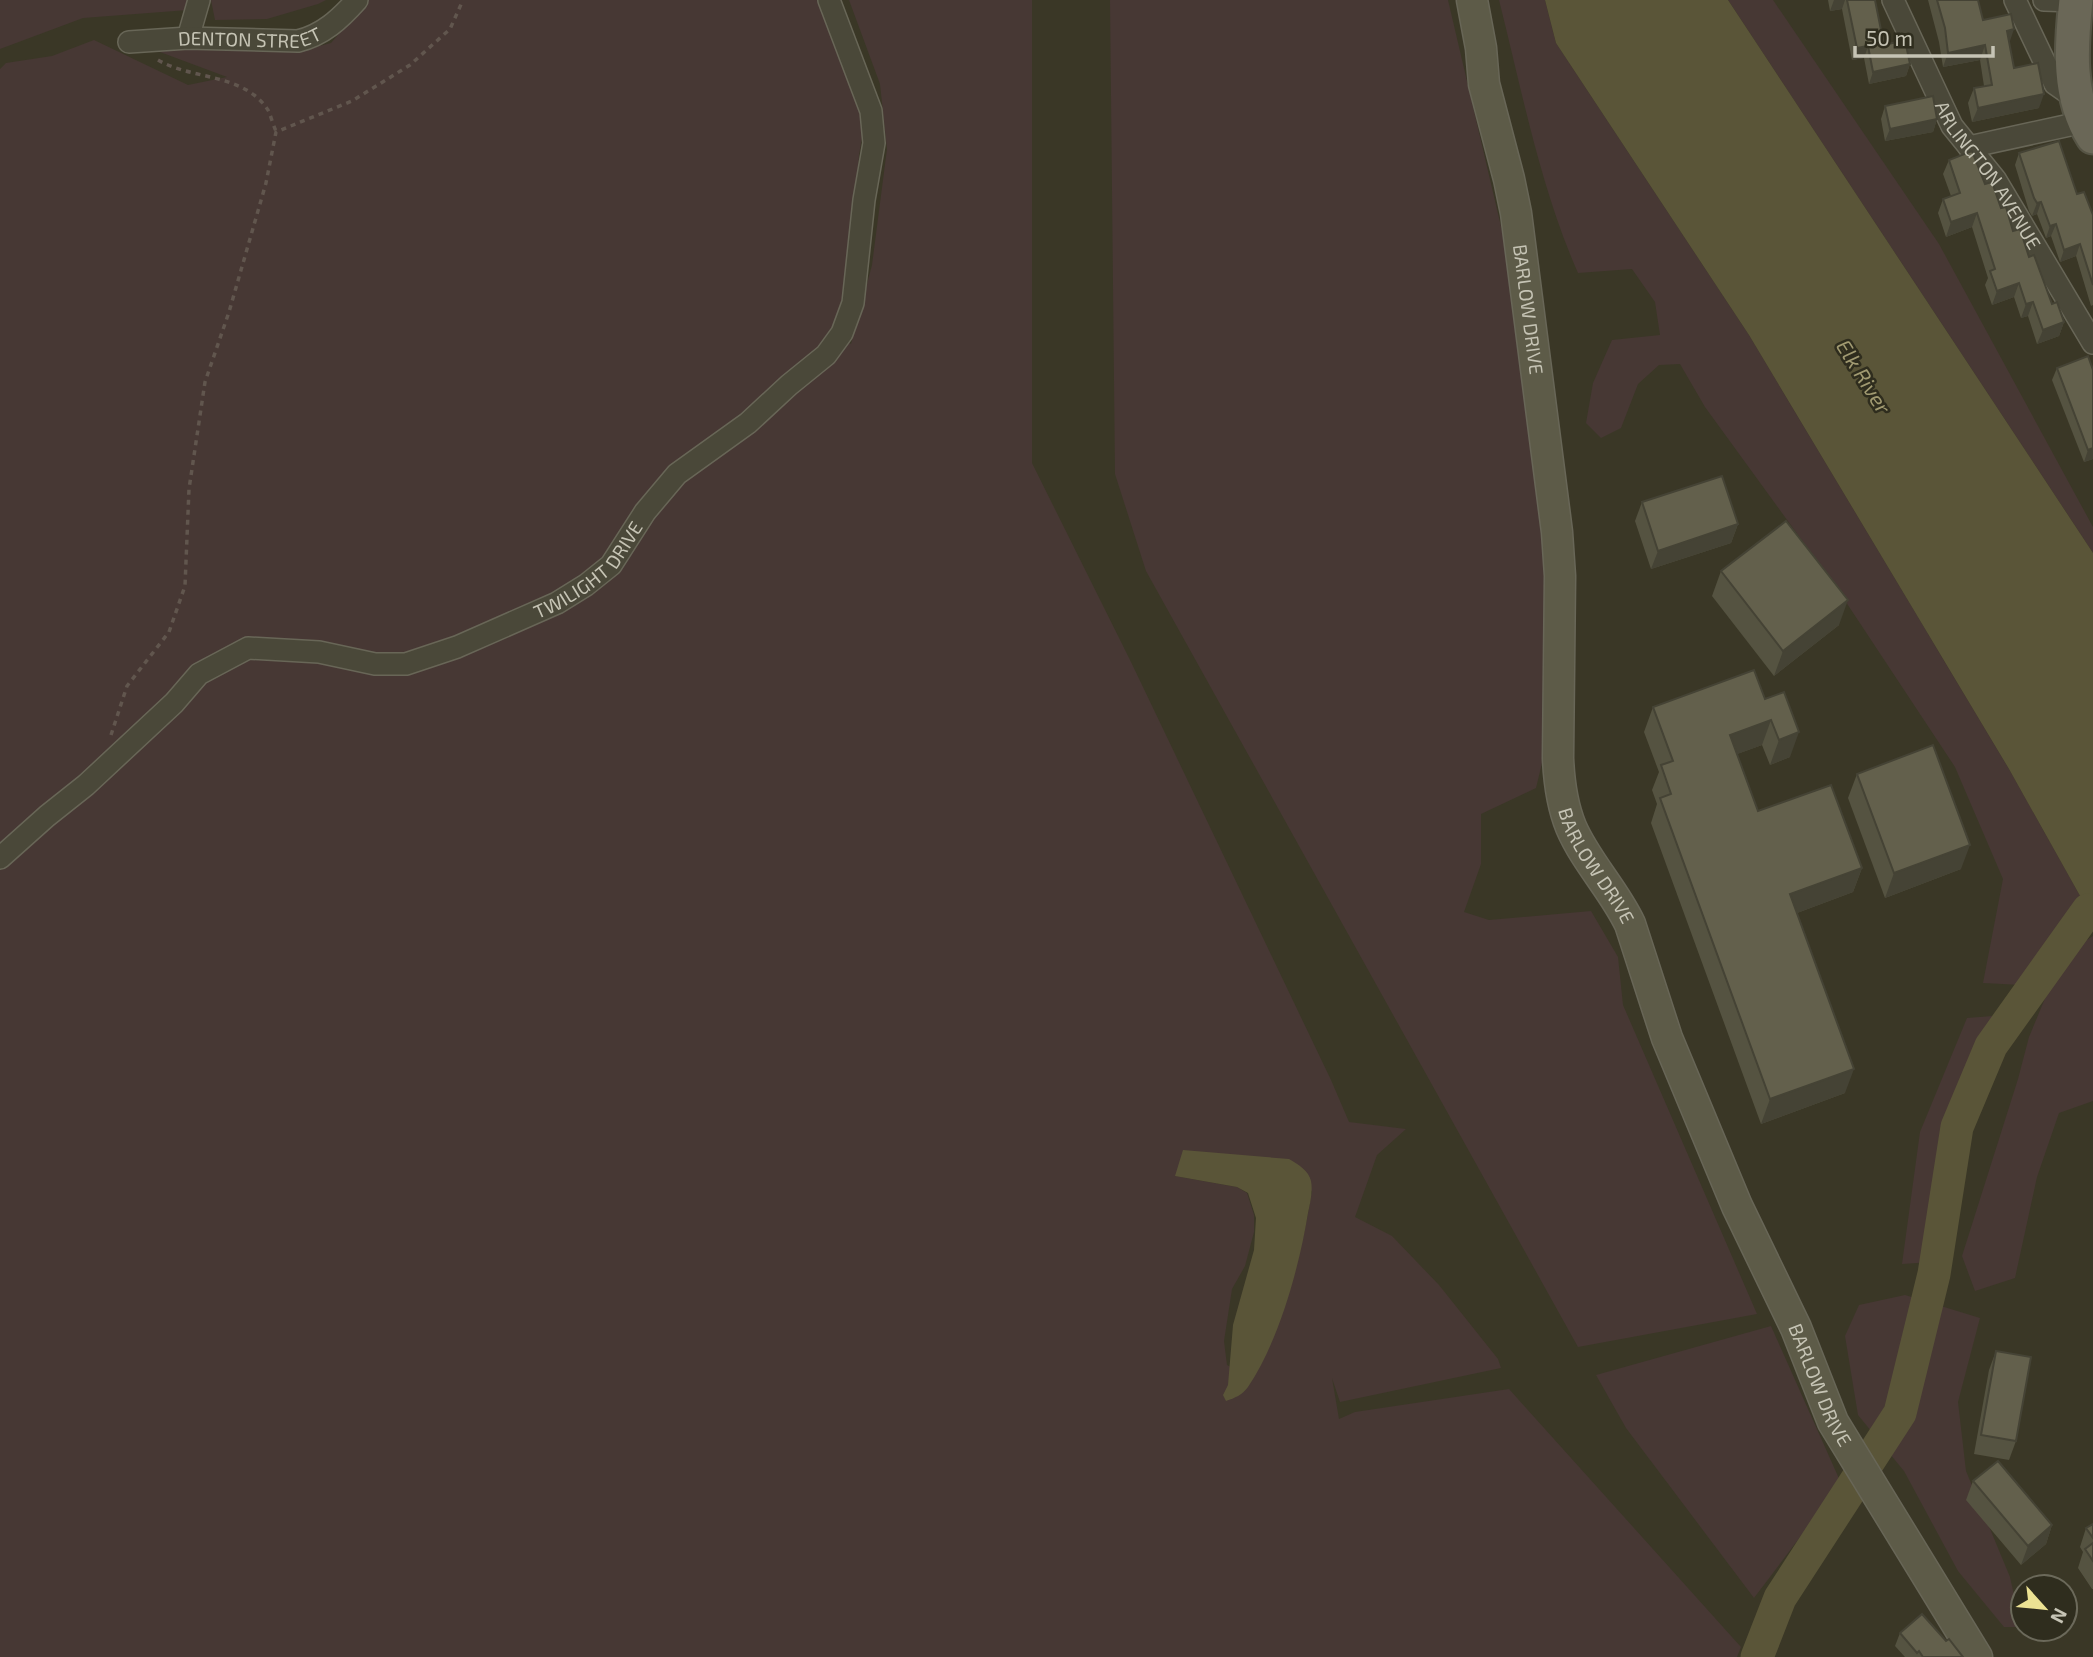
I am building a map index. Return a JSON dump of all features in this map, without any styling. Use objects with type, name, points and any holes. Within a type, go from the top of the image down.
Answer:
[{"type":"main road","points":[[2065,0],[2074,82],[2087,119]]},
{"type":"street","points":[[188,38],[199,0]]},
{"type":"street","name":"DENTON STREET","points":[[129,42],[188,38],[298,41],[313,37],[332,25],[357,0]]},
{"type":"street","name":"TWILIGHT DRIVE","points":[[0,858],[111,762],[173,703],[199,674],[248,648],[319,652],[375,664],[406,664],[457,647],[557,603],[611,565],[645,512],[677,474],[748,423],[826,355],[842,333],[853,303],[864,200],[874,143],[871,111],[829,0]]},
{"type":"street","name":"BARLOW DRIVE","points":[[1472,0],[1481,48],[1484,84],[1516,213],[1558,532],[1558,758],[1559,782],[1565,810],[1579,843],[1622,907],[1630,924],[1667,1038],[1737,1206],[1796,1328],[1825,1404],[1843,1439],[1977,1657]]},
{"type":"street","name":"ARLINGTON AVENUE","points":[[1894,0],[1952,126],[1995,179],[2093,343]]},
{"type":"street","points":[[1969,147],[2087,119],[2056,83],[2015,0]]},
{"type":"path","points":[[276,132],[352,101],[410,65],[450,29],[463,0]]},
{"type":"path","points":[[111,762],[111,732],[127,686],[169,632],[185,586],[189,489],[205,383],[255,222],[276,132],[268,111],[252,93],[224,80],[162,62],[129,42]]},
{"type":"shaded area","points":[[0,0],[189,0],[188,10],[83,18],[0,49]]},
{"type":"shaded area","points":[[211,0],[326,0],[267,19],[215,20]]},
{"type":"shaded area","points":[[368,0],[821,0],[850,69],[864,126],[859,155],[852,271],[836,334],[851,344],[872,265],[887,149],[880,84],[849,0],[1032,0],[1032,463],[1131,662],[1349,1122],[1406,1129],[1377,1155],[1355,1217],[1392,1236],[1439,1285],[1498,1359],[1501,1368],[1340,1402],[1332,1378],[1339,1419],[1355,1412],[1509,1389],[1741,1647],[1737,1657],[0,1657],[0,69],[6,63],[52,56],[94,40],[188,85],[227,77],[160,52],[168,44],[296,52],[331,43]],"holes":[[[1175,1176],[1312,1191],[1291,1287],[1274,1334],[1252,1378],[1227,1365],[1224,1341],[1232,1289],[1245,1266],[1254,1232],[1254,1215],[1247,1193],[1237,1187]]]},
{"type":"shaded area","points":[[1110,0],[1448,0],[1518,299],[1554,616],[1544,755],[1536,788],[1481,814],[1481,864],[1464,912],[1489,920],[1591,911],[1618,957],[1623,1005],[1757,1314],[1578,1347],[1146,571],[1115,474]]},
{"type":"shaded area","points":[[1499,0],[1545,0],[1556,43],[1749,335],[2009,769],[2083,901],[2022,985],[1983,983],[2003,879],[1955,767],[1838,590],[1705,407],[1680,364],[1659,365],[1638,384],[1621,428],[1601,438],[1586,423],[1593,383],[1612,340],[1660,335],[1655,302],[1632,269],[1578,273],[1542,173]]},
{"type":"shaded area","points":[[1728,0],[1773,0],[1939,244],[2093,527],[2093,553]]},
{"type":"shaded area","points":[[2093,936],[2093,1101],[2059,1113],[2037,1177],[2015,1278],[1975,1291],[1962,1256],[2029,1037],[2063,955]]},
{"type":"shaded area","points":[[2006,1015],[1957,1099],[1940,1170],[1932,1262],[1902,1264],[1920,1132],[1967,1018]]},
{"type":"shaded area","points":[[1905,1295],[1980,1318],[1958,1402],[1966,1471],[2009,1575],[2009,1627],[2004,1627],[1958,1571],[1904,1471],[1858,1415],[1845,1336],[1859,1305]]},
{"type":"shaded area","points":[[1771,1326],[1841,1483],[1754,1598],[1626,1428],[1596,1375]]},
{"type":"water","name":"Elk River","points":[[1545,0],[1728,0],[2093,553],[2093,919],[2009,769],[1749,335],[1556,43]]},
{"type":"water","points":[[1183,1150],[1289,1159],[1306,1171],[1311,1181],[1311,1197],[1299,1257],[1278,1326],[1248,1387],[1238,1396],[1226,1401],[1223,1395],[1228,1385],[1233,1325],[1254,1250],[1256,1218],[1248,1193],[1237,1187],[1175,1176]]},
{"type":"building","points":[[1847,0],[1875,0],[1884,45],[1905,40],[1910,64],[1873,72],[1868,46],[1857,48]]},
{"type":"building","points":[[1937,0],[1978,0],[1983,20],[2011,14],[2014,29],[2007,31],[2014,68],[2038,63],[2044,94],[1978,108],[1974,88],[1992,85],[1985,45],[1948,53],[1945,28]]},
{"type":"building","points":[[1933,96],[1937,119],[1890,129],[1885,106]]},
{"type":"building","points":[[2059,141],[2077,194],[2084,192],[2093,215],[2093,285],[2080,244],[2064,250],[2056,224],[2050,226],[2041,202],[2037,203],[2034,198],[2019,153]]},
{"type":"building","points":[[1972,151],[1985,184],[1992,182],[2001,208],[2006,207],[2013,231],[2020,229],[2029,257],[2034,255],[2052,304],[2057,302],[2064,322],[2043,330],[2033,302],[2026,304],[2019,283],[1997,291],[1990,271],[1995,269],[1977,213],[1951,222],[1943,199],[1960,193],[1949,160]]},
{"type":"building","points":[[2088,356],[2093,370],[2093,448],[2088,450],[2057,368]]},
{"type":"building","points":[[1722,476],[1738,524],[1658,551],[1642,502]]},
{"type":"building","points":[[1786,521],[1848,600],[1783,651],[1721,571]]},
{"type":"building","points":[[1754,670],[1765,699],[1784,692],[1799,732],[1779,740],[1771,720],[1730,735],[1758,811],[1831,785],[1862,868],[1790,894],[1854,1069],[1770,1099],[1660,798],[1671,794],[1661,765],[1673,761],[1653,707]]},
{"type":"building","points":[[1933,745],[1970,845],[1894,873],[1857,774]]},
{"type":"building","points":[[1996,1351],[2031,1357],[2016,1441],[1981,1435]]},
{"type":"building","points":[[1998,1461],[2052,1525],[2028,1546],[1973,1481]]},
{"type":"building","points":[[2093,1524],[2093,1538],[2086,1528]]},
{"type":"building","points":[[2093,1543],[2093,1561],[2085,1549]]},
{"type":"building","points":[[1922,1614],[1946,1641],[1949,1639],[1963,1657],[1923,1657],[1919,1651],[1917,1653],[1900,1633]]},
{"type":"waterway","points":[[1757,1657],[1780,1598],[1900,1413],[1934,1274],[1957,1127],[1991,1046],[2088,910]]}]
